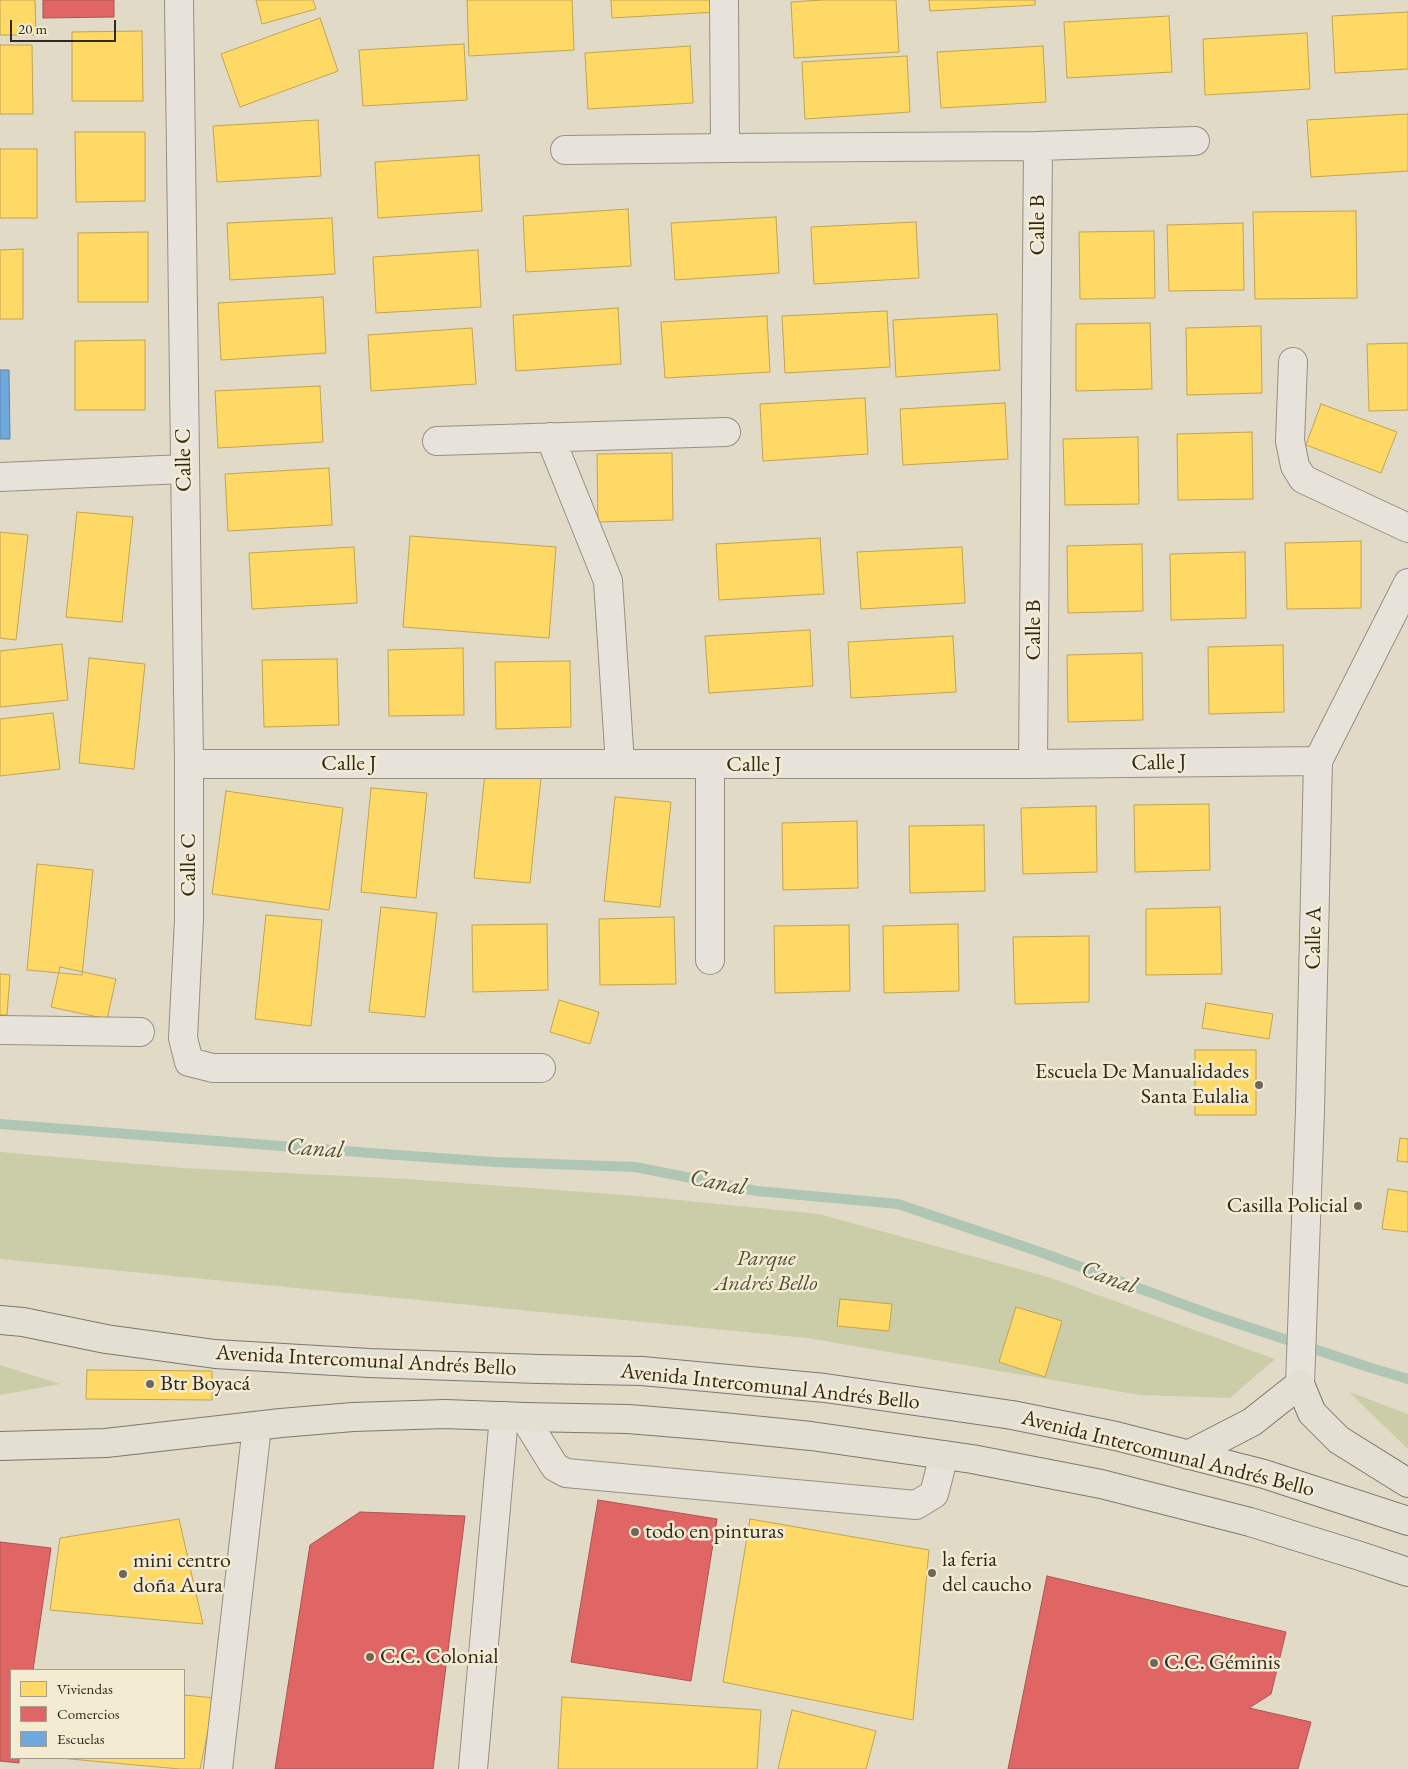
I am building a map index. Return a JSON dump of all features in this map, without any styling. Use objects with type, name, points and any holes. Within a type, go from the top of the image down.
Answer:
[{"type":"main road","name":"Avenida Intercomunal Andrés Bello","points":[[0,1320],[23,1322],[106,1339],[215,1354],[369,1363],[642,1371],[825,1388],[1012,1414],[1116,1436],[1264,1474],[1408,1521]]},
{"type":"main road","points":[[1188,1455],[1252,1422],[1300,1383],[1312,1413],[1339,1440],[1408,1483]]},
{"type":"main road","name":"Avenida Intercomunal Andrés Bello","points":[[0,1446],[106,1444],[353,1417],[445,1414],[628,1419],[713,1426],[811,1436],[997,1463],[1110,1486],[1250,1522],[1408,1572]]},
{"type":"street","name":"Calle C","points":[[179,0],[189,764],[188,920],[183,1038],[189,1062],[213,1068],[541,1068]]},
{"type":"street","points":[[724,0],[725,148]]},
{"type":"street","points":[[565,150],[1038,146],[1195,141]]},
{"type":"street","name":"Calle B","points":[[1033,764],[1038,146]]},
{"type":"street","points":[[1293,362],[1290,441],[1295,466],[1303,479],[1408,528]]},
{"type":"street","points":[[437,441],[726,432]]},
{"type":"street","points":[[550,437],[608,581],[620,764]]},
{"type":"street","points":[[0,477],[184,469]]},
{"type":"street","name":"Calle A","points":[[1300,1383],[1304,1314],[1318,761],[1408,583]]},
{"type":"street","name":"Calle J","points":[[189,764],[710,765],[1318,761]]},
{"type":"street","points":[[710,765],[710,960]]},
{"type":"street","points":[[0,1030],[140,1032]]},
{"type":"street","points":[[514,1417],[555,1468],[566,1472],[916,1506],[934,1494],[944,1455]]},
{"type":"street","points":[[473,1769],[514,1417]]},
{"type":"street","points":[[218,1769],[257,1426]]},
{"type":"green space","name":"Parque Andrés Bello","points":[[0,1152],[183,1168],[408,1179],[638,1196],[819,1214],[1048,1277],[1275,1359],[1230,1398],[1140,1395],[807,1338],[0,1259]]},
{"type":"green space","points":[[0,1365],[60,1384],[0,1395]]},
{"type":"green space","points":[[1349,1392],[1408,1414],[1408,1449]]},
{"type":"building: Viviendas","points":[[0,0],[35,0],[36,35],[0,35]]},
{"type":"building: Viviendas","points":[[256,0],[313,0],[316,9],[262,24]]},
{"type":"building: Viviendas","points":[[467,0],[572,0],[574,50],[469,56]]},
{"type":"building: Viviendas","points":[[611,0],[716,0],[716,12],[612,18]]},
{"type":"building: Viviendas","points":[[896,0],[899,52],[794,58],[791,2]]},
{"type":"building: Viviendas","points":[[929,0],[1035,0],[1035,5],[930,11]]},
{"type":"building: Viviendas","points":[[1408,12],[1408,69],[1335,73],[1332,16]]},
{"type":"building: Viviendas","points":[[1169,16],[1172,72],[1067,78],[1064,22]]},
{"type":"building: Viviendas","points":[[320,18],[338,71],[240,107],[221,54]]},
{"type":"building: Viviendas","points":[[142,31],[143,101],[72,101],[72,32]]},
{"type":"building: Viviendas","points":[[1307,33],[1310,89],[1205,95],[1203,39]]},
{"type":"building: Viviendas","points":[[464,44],[467,100],[363,106],[359,50]]},
{"type":"building: Viviendas","points":[[0,45],[32,45],[33,114],[0,114]]},
{"type":"building: Viviendas","points":[[690,46],[693,103],[588,109],[585,53]]},
{"type":"building: Viviendas","points":[[1043,46],[1046,102],[941,108],[937,52]]},
{"type":"building: Viviendas","points":[[907,56],[910,112],[805,119],[802,62]]},
{"type":"building: Viviendas","points":[[1408,114],[1408,171],[1311,177],[1307,120]]},
{"type":"building: Viviendas","points":[[318,120],[321,176],[217,182],[213,126]]},
{"type":"building: Viviendas","points":[[75,132],[145,132],[145,201],[76,202]]},
{"type":"building: Viviendas","points":[[0,149],[37,149],[37,218],[0,218]]},
{"type":"building: Viviendas","points":[[479,155],[482,211],[378,218],[375,162]]},
{"type":"building: Viviendas","points":[[628,209],[631,266],[526,272],[523,216]]},
{"type":"building: Viviendas","points":[[1356,211],[1357,298],[1255,299],[1253,212]]},
{"type":"building: Viviendas","points":[[776,217],[779,273],[675,280],[671,223]]},
{"type":"building: Viviendas","points":[[332,218],[335,274],[230,280],[227,223]]},
{"type":"building: Viviendas","points":[[916,222],[919,278],[814,284],[811,227]]},
{"type":"building: Viviendas","points":[[1243,223],[1244,290],[1169,291],[1167,225]]},
{"type":"building: Viviendas","points":[[1154,231],[1155,298],[1080,299],[1079,232]]},
{"type":"building: Viviendas","points":[[148,232],[148,302],[78,302],[78,233]]},
{"type":"building: Viviendas","points":[[23,249],[23,319],[0,319],[0,250]]},
{"type":"building: Viviendas","points":[[478,250],[481,307],[376,313],[373,257]]},
{"type":"building: Viviendas","points":[[323,297],[326,353],[221,360],[218,303]]},
{"type":"building: Viviendas","points":[[618,308],[621,364],[516,371],[513,315]]},
{"type":"building: Viviendas","points":[[887,311],[890,367],[785,373],[782,316]]},
{"type":"building: Viviendas","points":[[997,314],[1000,370],[896,377],[893,320]]},
{"type":"building: Viviendas","points":[[767,316],[770,372],[665,378],[661,322]]},
{"type":"building: Viviendas","points":[[1150,323],[1152,389],[1076,391],[1076,324]]},
{"type":"building: Viviendas","points":[[1261,326],[1262,393],[1187,395],[1186,328]]},
{"type":"building: Viviendas","points":[[472,328],[476,384],[371,391],[368,335]]},
{"type":"building: Viviendas","points":[[145,340],[145,410],[75,410],[75,341]]},
{"type":"building: Viviendas","points":[[1408,343],[1408,410],[1369,411],[1367,344]]},
{"type":"building: Viviendas","points":[[320,386],[323,442],[218,448],[215,391]]},
{"type":"building: Viviendas","points":[[865,398],[868,454],[763,461],[760,404]]},
{"type":"building: Viviendas","points":[[1005,403],[1008,459],[903,465],[900,409]]},
{"type":"building: Viviendas","points":[[1321,404],[1397,432],[1381,473],[1306,445]]},
{"type":"building: Viviendas","points":[[1252,432],[1253,499],[1178,500],[1177,434]]},
{"type":"building: Viviendas","points":[[1138,437],[1139,504],[1065,505],[1063,439]]},
{"type":"building: Viviendas","points":[[672,453],[673,520],[598,522],[597,454]]},
{"type":"building: Viviendas","points":[[329,468],[332,525],[228,531],[225,474]]},
{"type":"building: Viviendas","points":[[77,512],[133,517],[122,622],[66,617]]},
{"type":"building: Viviendas","points":[[0,532],[28,535],[16,640],[0,638]]},
{"type":"building: Viviendas","points":[[410,536],[556,547],[549,638],[403,627]]},
{"type":"building: Viviendas","points":[[820,538],[824,594],[719,600],[716,544]]},
{"type":"building: Viviendas","points":[[1361,541],[1361,608],[1287,609],[1285,543]]},
{"type":"building: Viviendas","points":[[1142,544],[1143,611],[1068,613],[1067,546]]},
{"type":"building: Viviendas","points":[[354,547],[357,603],[252,609],[249,553]]},
{"type":"building: Viviendas","points":[[962,547],[965,603],[861,609],[857,552]]},
{"type":"building: Viviendas","points":[[1245,552],[1246,618],[1171,620],[1170,554]]},
{"type":"building: Viviendas","points":[[810,630],[813,686],[709,693],[705,636]]},
{"type":"building: Viviendas","points":[[953,636],[956,692],[851,698],[848,642]]},
{"type":"building: Viviendas","points":[[62,644],[68,700],[0,707],[0,651]]},
{"type":"building: Viviendas","points":[[1283,645],[1284,712],[1209,714],[1208,647]]},
{"type":"building: Viviendas","points":[[463,648],[464,715],[389,716],[388,650]]},
{"type":"building: Viviendas","points":[[1142,653],[1143,720],[1068,722],[1067,655]]},
{"type":"building: Viviendas","points":[[89,658],[145,664],[134,769],[79,763]]},
{"type":"building: Viviendas","points":[[337,659],[339,725],[264,727],[262,660]]},
{"type":"building: Viviendas","points":[[570,661],[571,727],[496,729],[495,662]]},
{"type":"building: Viviendas","points":[[53,713],[60,769],[0,776],[0,719]]},
{"type":"building: Viviendas","points":[[485,773],[541,778],[530,883],[474,878]]},
{"type":"building: Viviendas","points":[[371,788],[427,793],[416,898],[361,892]]},
{"type":"building: Viviendas","points":[[226,791],[343,808],[329,910],[212,894]]},
{"type":"building: Viviendas","points":[[615,797],[671,802],[660,907],[604,901]]},
{"type":"building: Viviendas","points":[[1209,804],[1210,870],[1135,872],[1134,805]]},
{"type":"building: Viviendas","points":[[1096,806],[1097,872],[1023,874],[1021,808]]},
{"type":"building: Viviendas","points":[[857,821],[858,888],[783,890],[782,823]]},
{"type":"building: Viviendas","points":[[984,825],[985,891],[910,893],[909,826]]},
{"type":"building: Viviendas","points":[[37,864],[93,870],[82,975],[27,970]]},
{"type":"building: Viviendas","points":[[381,907],[437,913],[425,1017],[369,1012]]},
{"type":"building: Viviendas","points":[[1220,907],[1222,974],[1146,975],[1146,909]]},
{"type":"building: Viviendas","points":[[266,915],[322,920],[311,1026],[255,1019]]},
{"type":"building: Viviendas","points":[[674,917],[676,984],[600,985],[599,919]]},
{"type":"building: Viviendas","points":[[547,924],[548,990],[473,992],[472,925]]},
{"type":"building: Viviendas","points":[[958,924],[959,991],[884,993],[883,926]]},
{"type":"building: Viviendas","points":[[849,925],[850,991],[775,993],[774,926]]},
{"type":"building: Viviendas","points":[[1089,936],[1089,1002],[1015,1004],[1013,937]]},
{"type":"building: Viviendas","points":[[60,967],[116,979],[107,1019],[51,1007]]},
{"type":"building: Viviendas","points":[[0,974],[10,975],[7,1015],[0,1015]]},
{"type":"building: Viviendas","points":[[559,1000],[599,1012],[590,1044],[550,1032]]},
{"type":"building: Viviendas","points":[[1206,1003],[1273,1014],[1269,1039],[1202,1028]]},
{"type":"building: Viviendas","points":[[1195,1050],[1256,1050],[1256,1115],[1195,1115]]},
{"type":"building: Viviendas","points":[[1400,1138],[1408,1139],[1408,1162],[1397,1161]]},
{"type":"building: Viviendas","name":"Casilla Policial","points":[[1388,1189],[1408,1192],[1408,1232],[1382,1229]]},
{"type":"building: Viviendas","points":[[840,1299],[892,1304],[889,1331],[837,1326]]},
{"type":"building: Viviendas","points":[[1016,1307],[1062,1321],[1045,1377],[999,1362]]},
{"type":"building: Viviendas","points":[[87,1370],[212,1371],[212,1400],[86,1399]]},
{"type":"building: Viviendas","name":"mini centro doña Aura","points":[[179,1519],[203,1624],[50,1610],[60,1538]]},
{"type":"building: Viviendas","points":[[750,1519],[929,1550],[913,1720],[723,1682]]},
{"type":"building: Viviendas","points":[[185,1695],[215,1698],[200,1769],[180,1769],[70,1759],[185,1759]]},
{"type":"building: Viviendas","points":[[562,1697],[761,1710],[757,1769],[558,1769]]},
{"type":"building: Viviendas","points":[[792,1710],[876,1731],[866,1769],[778,1769]]},
{"type":"building: Comercios","points":[[43,0],[114,0],[114,17],[43,18]]},
{"type":"building: Comercios","points":[[598,1500],[717,1519],[691,1681],[571,1662]]},
{"type":"building: Comercios","name":"C.C. Colonial","points":[[360,1512],[465,1516],[433,1769],[275,1769],[310,1545]]},
{"type":"building: Comercios","points":[[0,1542],[51,1548],[33,1669],[10,1669],[10,1759],[19,1759],[19,1763],[0,1761]]},
{"type":"building: Comercios","name":"C.C. Géminis","points":[[1047,1576],[1286,1632],[1271,1694],[1249,1708],[1311,1722],[1298,1769],[1008,1769]]},
{"type":"building: Escuelas","points":[[0,370],[9,370],[10,439],[0,439]]},
{"type":"waterway","name":"Canal","points":[[0,1124],[495,1162],[635,1167],[757,1191],[898,1204],[1040,1252],[1215,1316],[1408,1379]]},
{"type":"place","name":"Escuela De Manualidades Santa Eulalia","points":[[1259,1085]]},
{"type":"place","name":"Casilla Policial","points":[[1358,1206]]},
{"type":"place","name":"Btr Boyacá","points":[[150,1384]]},
{"type":"place","name":"todo en pinturas","points":[[635,1532]]},
{"type":"place","name":"la feria del caucho","points":[[932,1573]]},
{"type":"place","name":"mini centro doña Aura","points":[[123,1574]]},
{"type":"place","name":"C.C. Colonial","points":[[370,1657]]},
{"type":"place","name":"C.C. Géminis","points":[[1154,1663]]}]
